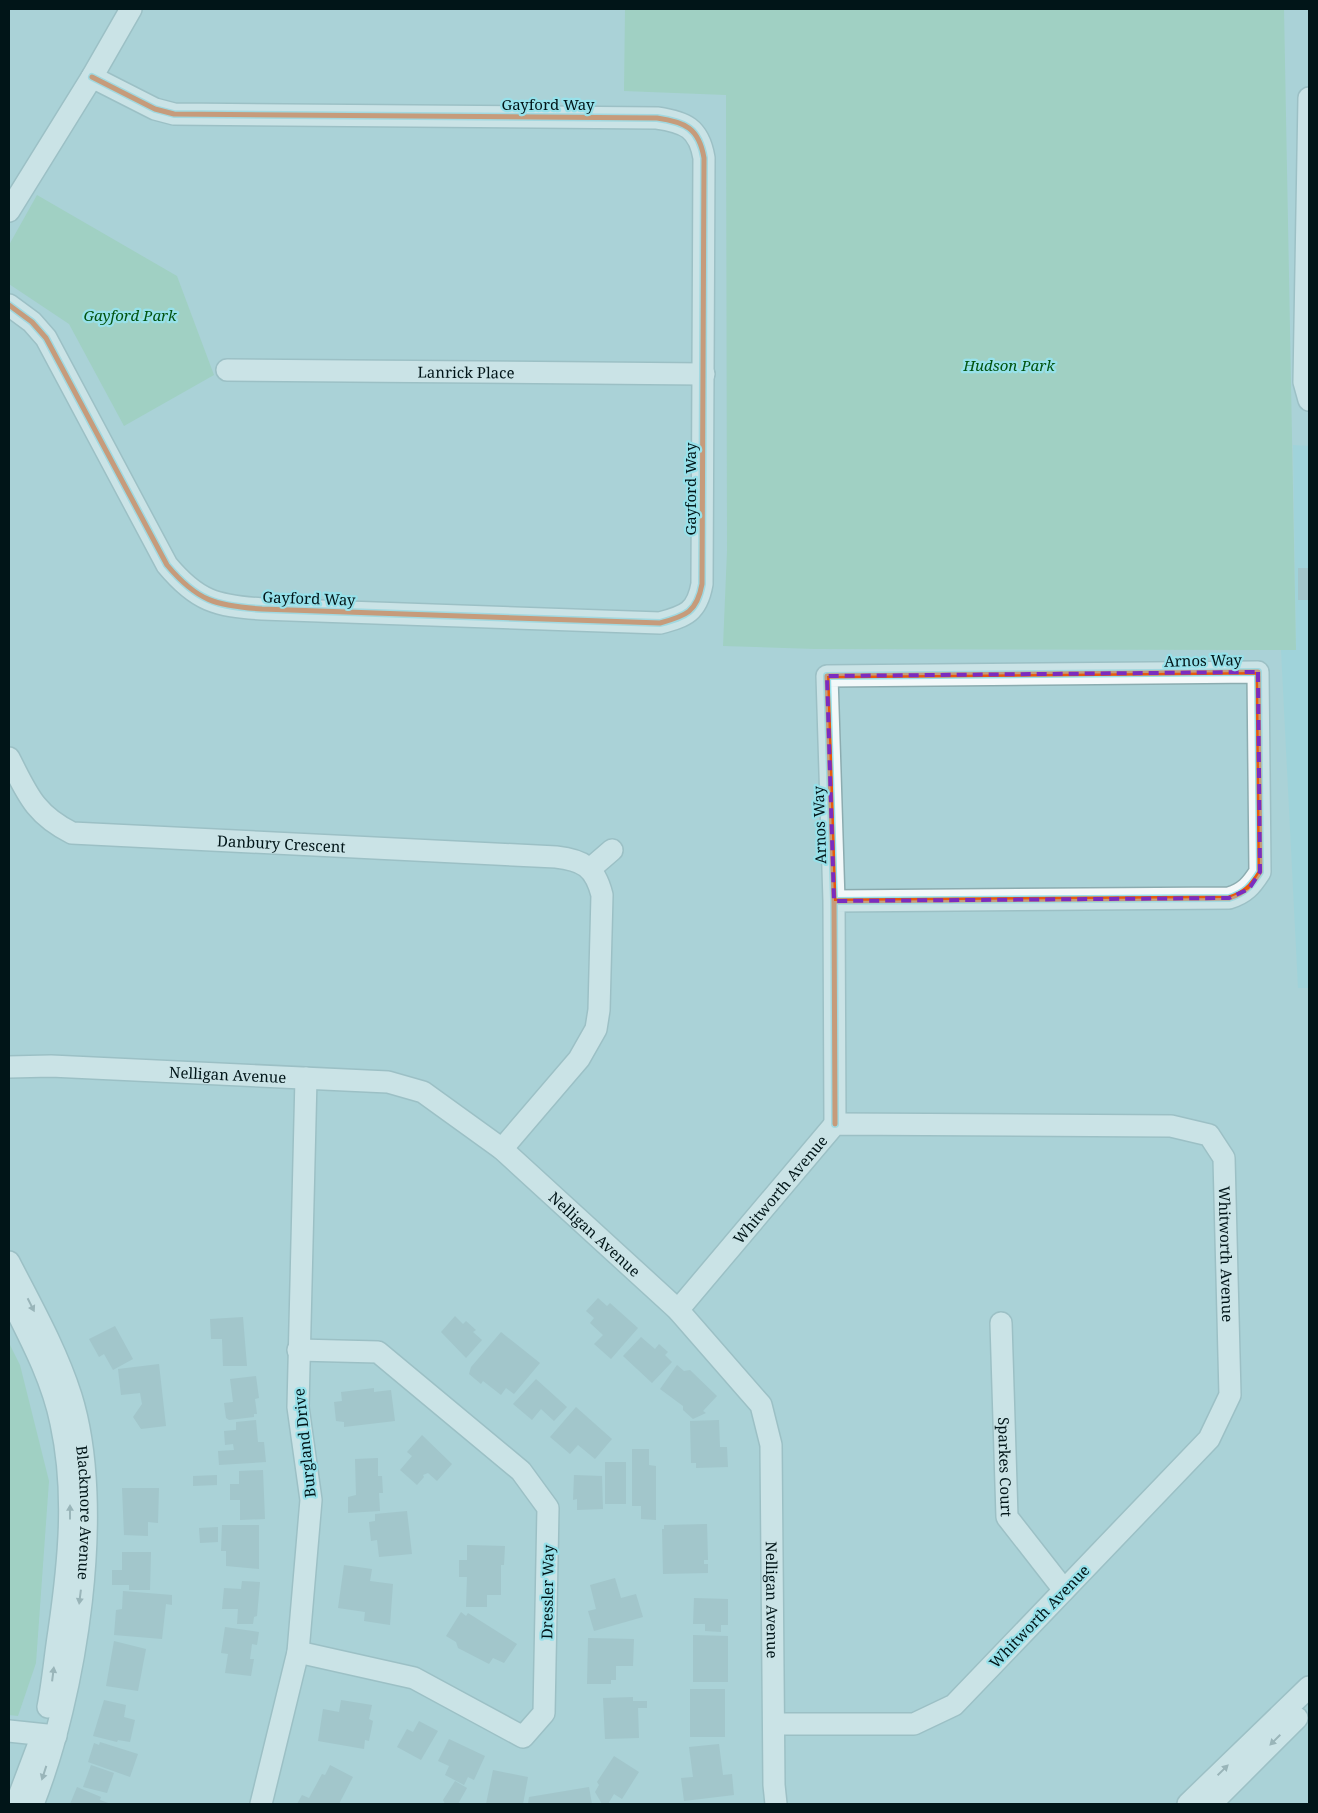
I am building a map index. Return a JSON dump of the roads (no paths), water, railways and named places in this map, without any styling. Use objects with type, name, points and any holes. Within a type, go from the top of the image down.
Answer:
[{"type":"street","points":[[9,211],[92,77],[131,9]]},
{"type":"street","name":"Gayford Way","points":[[9,305],[32,322],[46,338],[166,565],[184,586],[206,600],[234,607],[660,623],[678,618],[692,610],[700,599],[702,584],[704,374],[704,158],[702,144],[694,131],[677,121],[657,118],[174,114],[155,109],[92,77]]},
{"type":"street","points":[[1309,98],[1304,382],[1309,400]]},
{"type":"street","name":"Lanrick Place","points":[[227,370],[704,374]]},
{"type":"street","name":"Arnos Way","points":[[834,901],[1229,898],[1239,895],[1249,889],[1260,872],[1258,672],[826,676],[834,901],[835,1124]]},
{"type":"street","name":"Danbury Crescent","points":[[9,758],[30,798],[41,813],[54,824],[72,833],[556,857],[581,862],[590,869]]},
{"type":"street","points":[[502,1149],[579,1058],[596,1029],[599,1010],[602,895],[597,878],[590,869],[612,850]]},
{"type":"street","name":"Nelligan Avenue","points":[[9,1067],[51,1066],[388,1082],[423,1092],[502,1149],[678,1310],[761,1405],[771,1445],[776,1804]]},
{"type":"street","name":"Burgland Drive","points":[[261,1804],[298,1652],[310,1500],[298,1407],[306,1078]]},
{"type":"street","name":"Whitworth Avenue","points":[[678,1310],[835,1124],[1171,1126],[1209,1134],[1224,1158],[1230,1394],[1209,1439],[954,1705],[914,1724],[774,1724]]},
{"type":"street","name":"Blackmore Avenue","points":[[9,1262],[57,1358],[71,1396],[79,1430],[85,1472],[87,1511],[84,1564],[70,1665],[49,1735],[33,1804]]},
{"type":"street","name":"Blackmore Avenue","points":[[9,1296],[36,1350],[61,1421],[70,1483],[68,1565],[50,1695],[49,1735],[16,1804]]},
{"type":"street","name":"Sparkes Court","points":[[1001,1323],[1007,1517],[1064,1590]]},
{"type":"street","name":"Dressler Way","points":[[298,1350],[378,1352],[521,1470],[548,1508],[544,1714],[523,1737],[414,1678],[298,1652]]},
{"type":"street","points":[[1188,1804],[1309,1687]]},
{"type":"street","points":[[1211,1804],[1309,1705]]},
{"type":"street","points":[[9,1731],[49,1735]]},
{"type":"park label","name":"Gayford Park","points":[[130,315]]},
{"type":"park label","name":"Hudson Park","points":[[1009,365]]}]
